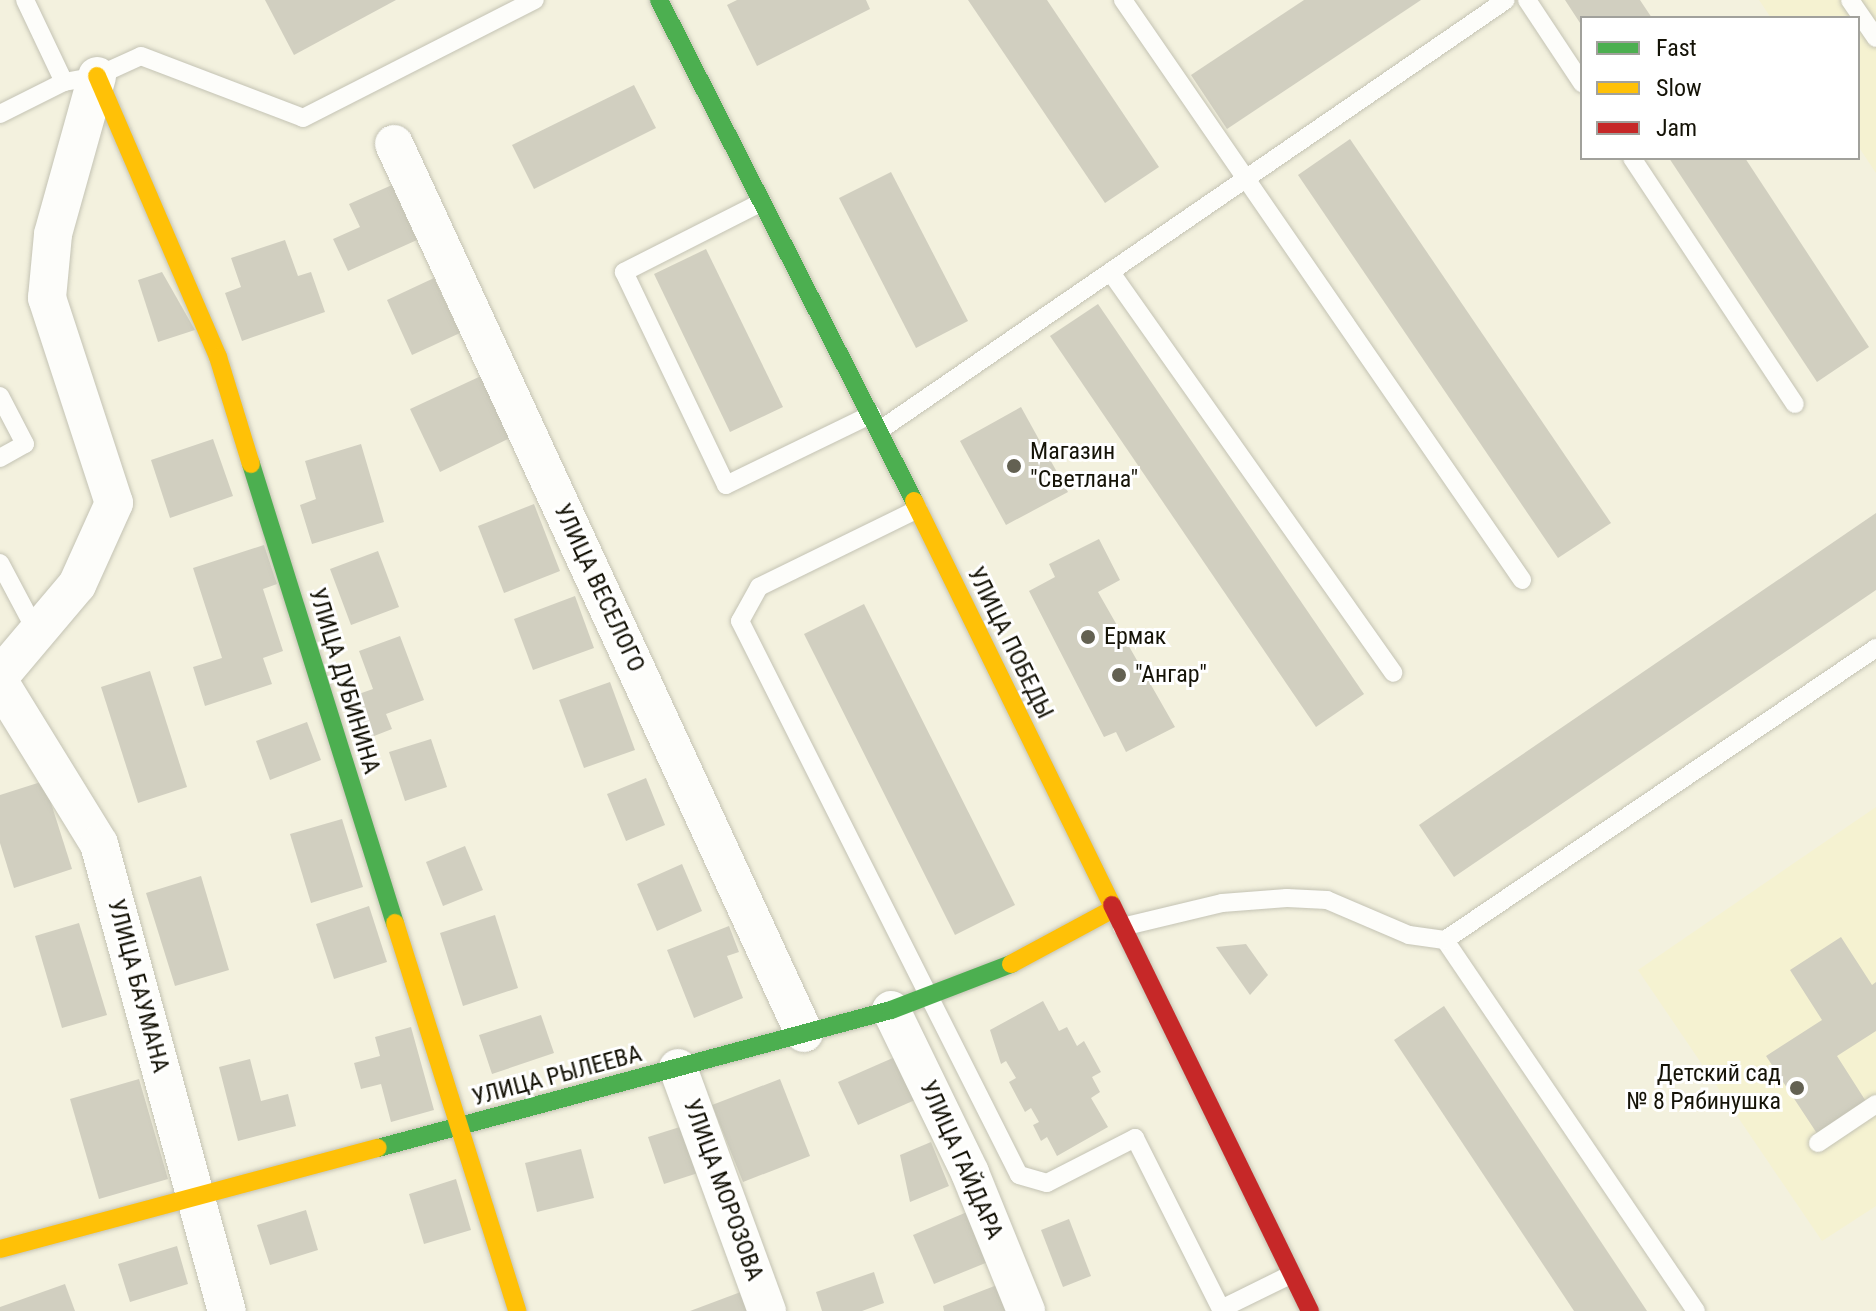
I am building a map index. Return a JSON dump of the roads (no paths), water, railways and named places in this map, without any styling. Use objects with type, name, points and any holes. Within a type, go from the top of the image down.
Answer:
[{"type":"street","name":"УЛИЦА ПОБЕДЫ","points":[[659,0],[876,422],[1310,1311]]},
{"type":"street","points":[[0,676],[77,585],[114,503],[47,298],[53,234],[81,79]]},
{"type":"street","name":"УЛИЦА ДУБИНИНА","points":[[81,79],[218,357],[517,1311]]},
{"type":"street","name":"УЛИЦА ВЕСЕЛОГО","points":[[394,144],[804,1033]]},
{"type":"street","name":"УЛИЦА БАУМАНА","points":[[0,683],[99,844],[227,1311]]},
{"type":"street","name":"УЛИЦА РЫЛЕЕВА","points":[[0,1249],[193,1192],[459,1128],[891,1010],[1003,968],[1113,909]]},
{"type":"street","name":"УЛИЦА ГАЙДАРА","points":[[891,1010],[970,1173],[1026,1311]]},
{"type":"street","name":"УЛИЦА МОРОЗОВА","points":[[678,1068],[767,1311]]},
{"type":"lane","points":[[25,0],[81,79]]},
{"type":"lane","points":[[0,114],[141,56],[303,118],[535,0]]},
{"type":"lane","points":[[1123,0],[1248,176],[1522,580]]},
{"type":"lane","points":[[762,202],[624,272],[726,485],[876,422],[1112,274],[1248,176],[1506,0]]},
{"type":"lane","points":[[1527,0],[1580,80]]},
{"type":"lane","points":[[1850,0],[1876,38]]},
{"type":"lane","points":[[1633,160],[1795,404]]},
{"type":"lane","points":[[1112,274],[1393,673]]},
{"type":"lane","points":[[0,396],[25,444],[0,458]]},
{"type":"lane","points":[[918,509],[759,587],[740,621],[1019,1175],[1030,1183],[1047,1183],[1135,1138],[1221,1309],[1292,1274]]},
{"type":"lane","points":[[0,563],[37,633]]},
{"type":"lane","points":[[1445,940],[1876,648]]},
{"type":"lane","points":[[1122,927],[1222,903],[1287,898],[1327,900],[1375,923],[1445,940],[1696,1311]]},
{"type":"lane","points":[[1818,1143],[1876,1104]]},
{"type":"place","name":"Магазин \"Светлана\"","points":[[1014,466]]},
{"type":"place","name":"Ермак","points":[[1088,637]]},
{"type":"place","name":"\"Ангар\"","points":[[1119,675]]},
{"type":"place","name":"Детский сад № 8 Рябинушка","points":[[1797,1088]]}]
